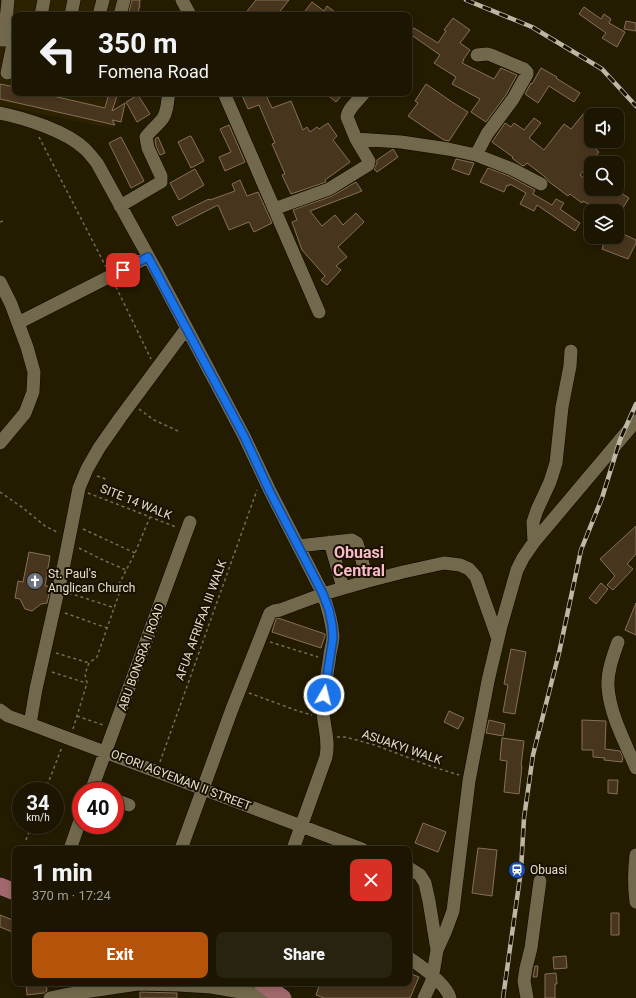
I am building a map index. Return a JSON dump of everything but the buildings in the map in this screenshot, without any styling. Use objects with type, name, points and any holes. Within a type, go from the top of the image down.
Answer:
[{"type":"main road","points":[[0,886],[12,891]]},
{"type":"street","points":[[7,73],[8,0]]},
{"type":"street","points":[[42,12],[44,0]]},
{"type":"street","points":[[72,12],[74,0]]},
{"type":"street","points":[[99,12],[103,0]]},
{"type":"street","points":[[121,12],[124,0]]},
{"type":"street","points":[[182,0],[188,12]]},
{"type":"street","points":[[476,155],[488,134],[513,99],[527,74],[524,69],[496,56],[487,54],[477,55]]},
{"type":"street","points":[[120,206],[160,182],[161,176],[148,148],[146,137],[166,113],[168,96]]},
{"type":"street","points":[[225,96],[319,312]]},
{"type":"street","points":[[274,209],[329,189],[368,167],[369,161],[349,125],[347,114],[362,96]]},
{"type":"street","points":[[0,113],[31,121],[67,136],[84,148],[97,163],[244,436],[262,475],[323,594],[329,610],[333,638],[323,705],[323,718],[328,748],[294,846]]},
{"type":"street","points":[[356,139],[401,142],[476,155],[512,169],[541,184]]},
{"type":"street","points":[[18,323],[148,257]]},
{"type":"street","points":[[0,282],[11,304],[27,347],[34,372],[33,392],[25,413],[0,443]]},
{"type":"street","points":[[30,724],[79,489],[86,468],[131,403],[186,329]]},
{"type":"street","points":[[534,542],[533,522],[536,510],[550,482],[556,463],[562,407],[570,366],[571,351]]},
{"type":"street","points":[[436,950],[453,911],[470,778],[488,681],[517,570],[534,542],[634,426]]},
{"type":"street","name":"ABU BONSRA I ROAD","points":[[94,782],[188,528]]},
{"type":"street","points":[[298,546],[352,540],[357,543],[368,581]]},
{"type":"street","points":[[330,542],[343,588]]},
{"type":"street","points":[[182,846],[240,689],[270,613],[343,588],[444,563],[460,565],[469,569],[476,577],[498,639]]},
{"type":"street","points":[[618,642],[611,661],[608,686],[612,710],[636,768]]},
{"type":"street","name":"OFORI AGYEMAN II STREET","points":[[0,710],[8,716],[354,846]]},
{"type":"street","points":[[124,803],[129,805]]},
{"type":"street","points":[[71,846],[75,834]]},
{"type":"street","points":[[636,855],[636,902]]},
{"type":"street","points":[[412,870],[420,875],[425,883],[436,950],[431,983],[424,998]]},
{"type":"street","points":[[527,998],[524,981],[532,948],[540,881]]},
{"type":"street","points":[[412,960],[432,975],[450,998]]},
{"type":"street","points":[[50,998],[125,986]]},
{"type":"street","points":[[200,986],[256,994],[273,991]]},
{"type":"path","points":[[31,121],[111,276],[156,369]]},
{"type":"path","points":[[131,403],[154,420],[180,432]]},
{"type":"path","name":"AFUA AFRIFAA III WALK","points":[[157,771],[262,475]]},
{"type":"path","name":"SITE 14 WALK","points":[[79,489],[175,527],[188,528]]},
{"type":"path","points":[[0,492],[45,526],[60,534],[70,535],[135,553]]},
{"type":"path","points":[[49,782],[77,716],[87,683],[85,674],[89,663],[98,657],[120,591],[118,586],[135,553],[150,517]]},
{"type":"path","points":[[70,535],[103,560],[126,570]]},
{"type":"path","points":[[63,569],[87,578]]},
{"type":"path","points":[[58,590],[115,608]]},
{"type":"path","points":[[54,609],[108,628]]},
{"type":"path","points":[[260,639],[330,660]]},
{"type":"path","points":[[45,649],[89,663]]},
{"type":"path","points":[[41,668],[87,683]]},
{"type":"path","points":[[240,689],[298,711],[323,718]]},
{"type":"path","points":[[77,716],[115,728]]},
{"type":"path","name":"ASUAKYI WALK","points":[[327,737],[345,737],[375,745],[430,766],[470,778]]},
{"type":"path","points":[[26,840],[28,834]]},
{"type":"shaded area","points":[[0,0],[142,0],[140,12],[12,12],[12,96],[121,96],[114,129],[0,105]]},
{"type":"railway","points":[[466,0],[532,27],[602,69],[636,106]]},
{"type":"railway","points":[[503,998],[521,870],[524,818],[533,755],[559,653],[581,550],[602,498],[620,440],[636,404]]},
{"type":"place","name":"St. Paul's Anglican Church","points":[[35,581]]},
{"type":"place","name":"Obuasi","points":[[517,870]]},
{"type":"district","name":"Obuasi Central","points":[[359,561]]},
{"type":"route","points":[[123,270],[148,257],[244,436],[270,492],[323,594],[329,610],[333,638],[324,695]]}]
